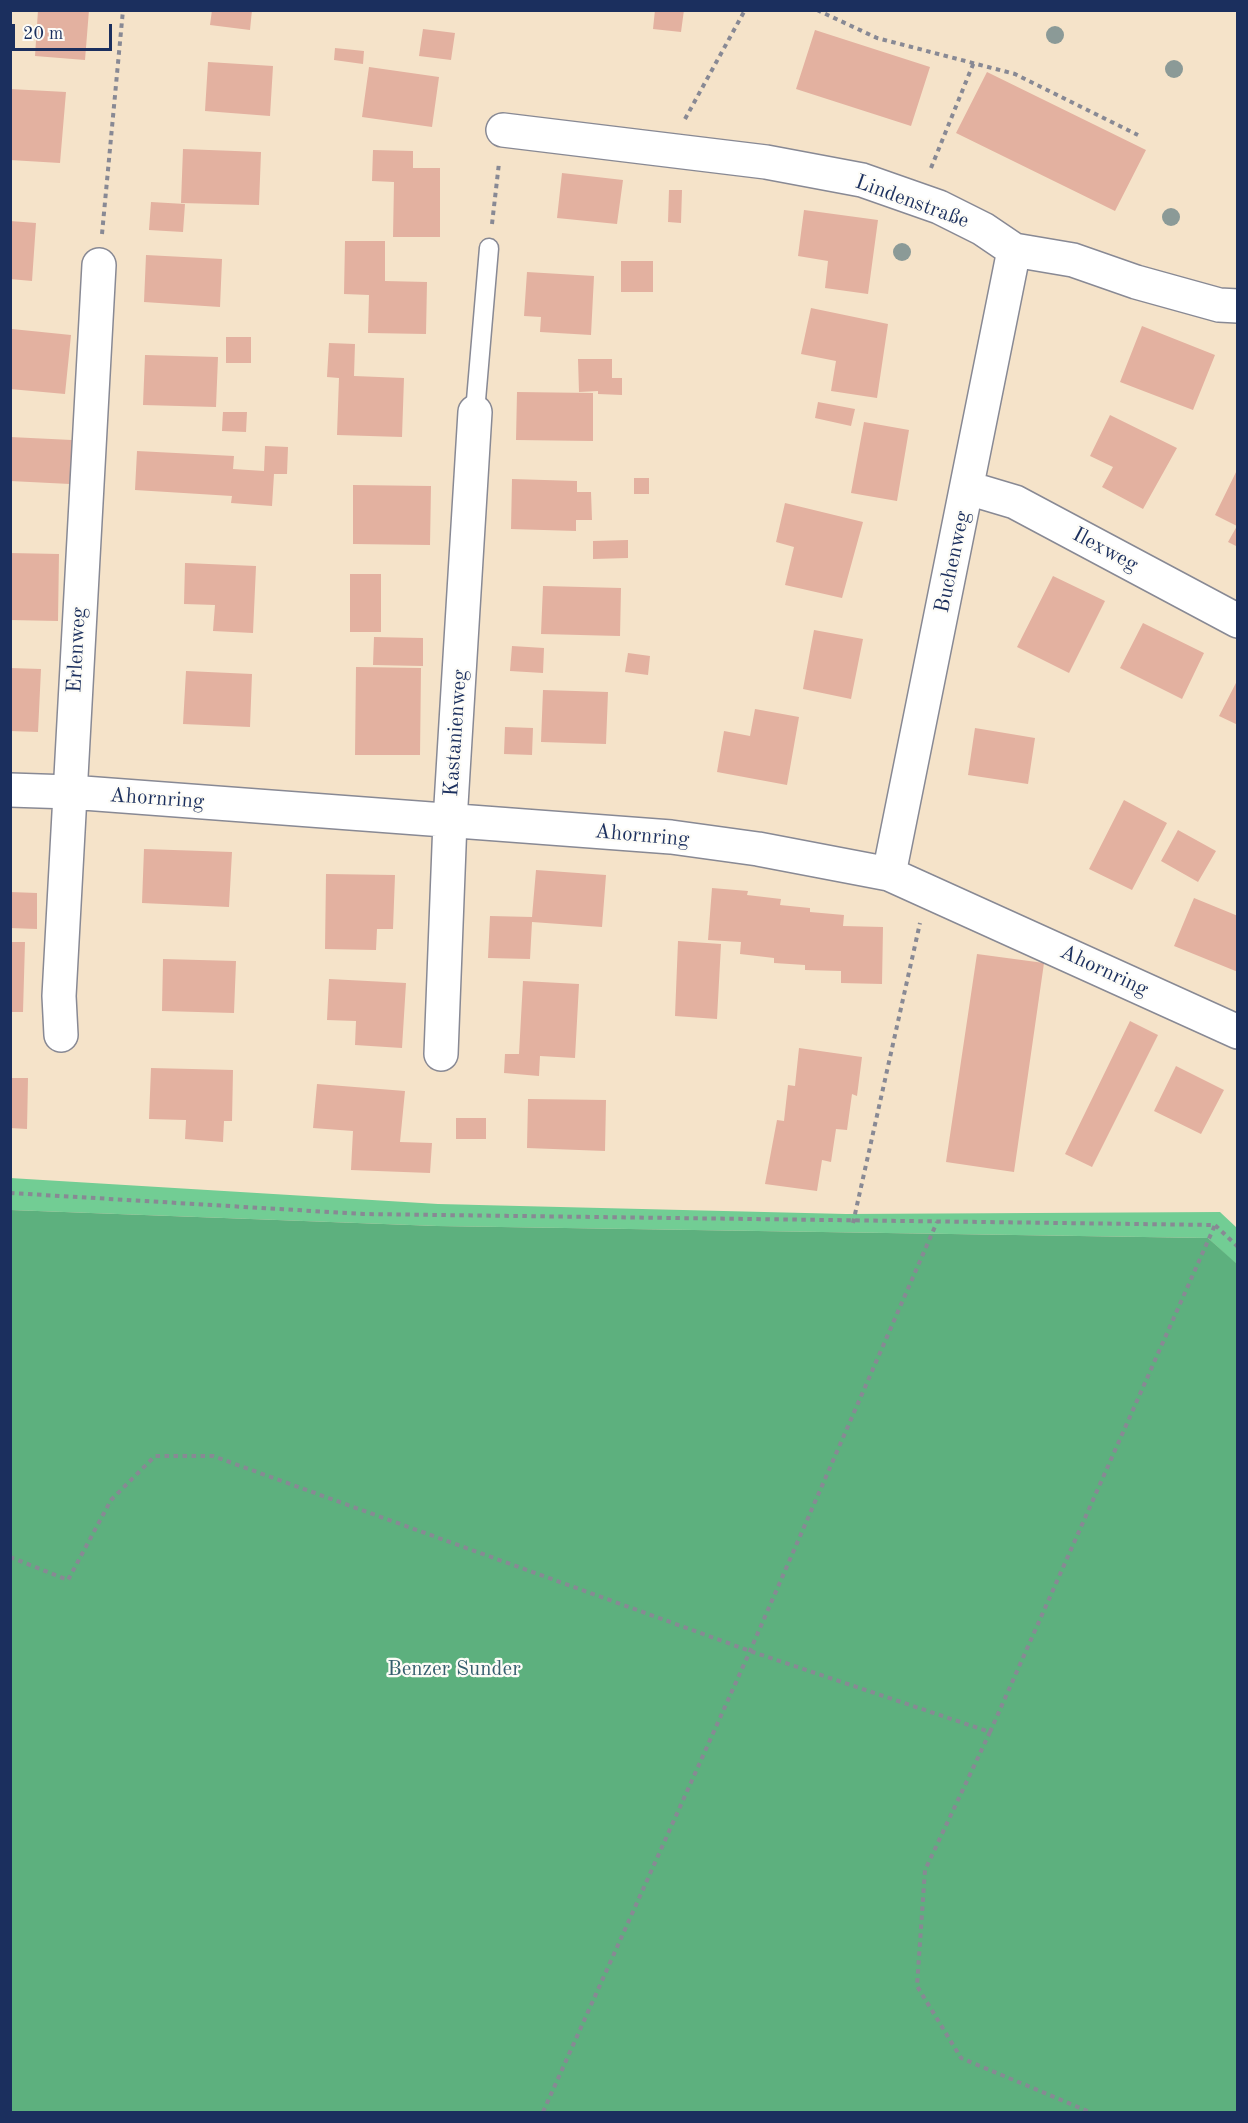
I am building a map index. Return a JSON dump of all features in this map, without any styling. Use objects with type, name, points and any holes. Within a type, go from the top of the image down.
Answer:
[{"type":"street","name":"Lindenstraße","points":[[503,130],[766,162],[862,180],[918,199],[983,229],[1014,250],[1073,260],[1136,282],[1219,305],[1238,306]]},
{"type":"street","name":"Buchenweg","points":[[889,874],[1014,250]]},
{"type":"street","name":"Erlenweg","points":[[61,1035],[59,996],[99,265]]},
{"type":"street","name":"Kastanienweg","points":[[441,1054],[450,821],[475,412]]},
{"type":"street","name":"Ilexweg","points":[[968,488],[1015,502],[1238,621]]},
{"type":"street","name":"Ahornring","points":[[10,790],[70,792],[671,837],[758,849],[889,874],[1238,1032]]},
{"type":"lane","points":[[475,412],[489,248]]},
{"type":"path","points":[[99,265],[123,10]]},
{"type":"path","points":[[668,151],[745,10]]},
{"type":"path","points":[[816,10],[877,38],[1015,74],[1138,135]]},
{"type":"path","points":[[918,199],[974,62]]},
{"type":"path","points":[[489,248],[503,130]]},
{"type":"path","points":[[853,1223],[927,890]]},
{"type":"path","points":[[10,1193],[363,1214],[853,1223],[1215,1226],[1238,1247]]},
{"type":"path","points":[[543,2112],[750,1651],[937,1222]]},
{"type":"path","points":[[1090,2112],[961,2058],[917,1986],[925,1870],[990,1732],[1215,1226]]},
{"type":"path","points":[[10,1557],[68,1580],[111,1500],[154,1456],[213,1456],[750,1651],[990,1732]]},
{"type":"green space","points":[[10,1178],[438,1204],[846,1214],[1220,1212],[1237,1228],[1237,1265],[1208,1238],[437,1226],[11,1210]]},
{"type":"green space","name":"Benzer Sunder","points":[[11,1210],[437,1226],[1208,1238],[1238,1265],[1237,2112],[11,2112]]},
{"type":"building","points":[[38,10],[89,10],[85,60],[35,56]]},
{"type":"building","points":[[212,10],[252,10],[250,30],[210,25]]},
{"type":"building","points":[[655,10],[684,10],[681,32],[653,29]]},
{"type":"building","points":[[423,29],[455,33],[451,60],[419,56]]},
{"type":"building","points":[[815,30],[930,67],[911,126],[796,89]]},
{"type":"building","points":[[335,48],[364,51],[363,64],[334,60]]},
{"type":"building","points":[[208,62],[273,66],[270,116],[205,111]]},
{"type":"building","points":[[369,67],[439,77],[432,127],[362,117]]},
{"type":"building","points":[[987,72],[1146,150],[1115,211],[956,133]]},
{"type":"building","points":[[10,89],[66,92],[60,163],[10,160]]},
{"type":"building","points":[[183,149],[261,152],[259,205],[181,203]]},
{"type":"building","points":[[373,150],[413,151],[413,168],[440,168],[440,237],[393,237],[394,182],[372,181]]},
{"type":"building","points":[[562,173],[623,180],[617,224],[557,218]]},
{"type":"building","points":[[669,190],[682,190],[681,223],[668,222]]},
{"type":"building","points":[[151,202],[185,204],[183,232],[149,230]]},
{"type":"building","points":[[804,210],[878,220],[868,294],[825,288],[828,261],[798,256]]},
{"type":"building","points":[[10,221],[36,223],[32,281],[10,279]]},
{"type":"building","points":[[345,241],[385,241],[385,281],[427,282],[426,334],[368,333],[369,295],[344,294]]},
{"type":"building","points":[[146,255],[222,259],[220,307],[144,302]]},
{"type":"building","points":[[621,261],[653,261],[653,292],[621,292]]},
{"type":"building","points":[[527,272],[594,276],[591,335],[540,332],[541,317],[524,316]]},
{"type":"building","points":[[811,308],[888,324],[877,398],[831,391],[836,361],[801,354]]},
{"type":"building","points":[[1142,326],[1215,355],[1193,410],[1120,382]]},
{"type":"building","points":[[12,329],[71,335],[65,394],[10,389]]},
{"type":"building","points":[[226,337],[251,337],[251,363],[226,363]]},
{"type":"building","points":[[329,343],[355,344],[354,376],[404,378],[402,437],[337,435],[339,378],[327,377]]},
{"type":"building","points":[[145,355],[218,357],[216,407],[143,405]]},
{"type":"building","points":[[578,359],[612,359],[612,378],[622,378],[622,395],[598,394],[598,391],[579,392]]},
{"type":"building","points":[[517,392],[593,393],[593,441],[516,440]]},
{"type":"building","points":[[818,402],[855,409],[851,426],[815,418]]},
{"type":"building","points":[[223,412],[247,412],[246,432],[222,431]]},
{"type":"building","points":[[1110,415],[1177,448],[1143,509],[1102,487],[1113,467],[1090,456]]},
{"type":"building","points":[[864,422],[909,430],[897,501],[851,493]]},
{"type":"building","points":[[10,437],[72,440],[70,484],[10,481]]},
{"type":"building","points":[[265,446],[288,447],[287,474],[274,474],[272,506],[231,503],[232,496],[135,490],[137,451],[234,456],[233,469],[264,471]]},
{"type":"building","points":[[1238,468],[1238,547],[1228,542],[1237,526],[1215,515]]},
{"type":"building","points":[[634,478],[649,478],[649,494],[634,494]]},
{"type":"building","points":[[512,479],[577,481],[577,492],[591,492],[592,520],[576,520],[576,531],[511,529]]},
{"type":"building","points":[[353,485],[431,486],[430,545],[353,544]]},
{"type":"building","points":[[785,503],[863,522],[842,598],[785,585],[794,547],[776,542]]},
{"type":"building","points":[[628,540],[628,558],[593,559],[593,541]]},
{"type":"building","points":[[10,553],[59,554],[58,621],[10,620]]},
{"type":"building","points":[[185,563],[256,566],[253,633],[213,631],[215,605],[184,604]]},
{"type":"building","points":[[350,574],[381,574],[381,632],[350,632]]},
{"type":"building","points":[[1053,576],[1105,601],[1069,673],[1017,647]]},
{"type":"building","points":[[543,586],[621,588],[620,636],[541,634]]},
{"type":"building","points":[[1143,623],[1204,653],[1182,699],[1120,668]]},
{"type":"building","points":[[814,630],[863,639],[851,699],[803,689]]},
{"type":"building","points":[[374,637],[423,638],[423,666],[373,665]]},
{"type":"building","points":[[512,646],[544,648],[543,673],[510,671]]},
{"type":"building","points":[[628,653],[650,656],[648,675],[625,672]]},
{"type":"building","points":[[356,667],[421,668],[420,755],[355,755]]},
{"type":"building","points":[[10,668],[41,669],[38,732],[10,731]]},
{"type":"building","points":[[186,671],[252,674],[250,727],[183,724]]},
{"type":"building","points":[[1238,679],[1238,725],[1219,716]]},
{"type":"building","points":[[543,690],[608,692],[606,744],[541,742]]},
{"type":"building","points":[[755,709],[799,717],[787,785],[717,772],[724,731],[750,736]]},
{"type":"building","points":[[505,727],[533,728],[532,755],[504,754]]},
{"type":"building","points":[[975,728],[1035,738],[1028,784],[968,775]]},
{"type":"building","points":[[1124,800],[1167,823],[1132,890],[1089,869]]},
{"type":"building","points":[[1178,830],[1216,851],[1198,882],[1161,861]]},
{"type":"building","points":[[144,849],[232,852],[229,907],[142,903]]},
{"type":"building","points":[[536,870],[606,875],[602,927],[532,922],[530,959],[488,958],[490,916],[532,917]]},
{"type":"building","points":[[326,874],[395,875],[393,929],[377,929],[376,950],[325,949]]},
{"type":"building","points":[[712,888],[748,891],[747,895],[781,899],[780,905],[810,908],[810,912],[844,915],[843,926],[883,927],[882,984],[841,983],[841,971],[805,970],[805,965],[774,963],[774,958],[740,954],[741,942],[708,940]]},
{"type":"building","points":[[10,892],[37,893],[37,929],[10,928]]},
{"type":"building","points":[[1194,898],[1238,916],[1238,972],[1174,946]]},
{"type":"building","points":[[678,941],[721,944],[717,1019],[675,1016]]},
{"type":"building","points":[[10,942],[25,942],[23,1012],[10,1012]]},
{"type":"building","points":[[977,954],[1044,963],[1014,1172],[946,1162]]},
{"type":"building","points":[[163,959],[236,961],[234,1013],[162,1011]]},
{"type":"building","points":[[329,979],[406,983],[402,1048],[355,1045],[356,1021],[327,1020]]},
{"type":"building","points":[[523,981],[579,984],[575,1058],[540,1056],[539,1076],[504,1073],[505,1054],[519,1054]]},
{"type":"building","points":[[1130,1021],[1158,1035],[1092,1167],[1065,1154]]},
{"type":"building","points":[[799,1048],[862,1057],[857,1096],[852,1094],[847,1130],[836,1129],[831,1162],[822,1160],[817,1191],[765,1184],[777,1120],[784,1121],[788,1085],[795,1086]]},
{"type":"building","points":[[1176,1066],[1224,1090],[1201,1134],[1154,1111]]},
{"type":"building","points":[[151,1068],[233,1070],[232,1121],[224,1121],[223,1142],[185,1139],[186,1120],[149,1119]]},
{"type":"building","points":[[10,1078],[28,1078],[27,1129],[10,1128]]},
{"type":"building","points":[[317,1084],[405,1091],[400,1142],[432,1143],[430,1173],[351,1170],[353,1131],[313,1128]]},
{"type":"building","points":[[528,1099],[606,1100],[605,1151],[527,1148]]},
{"type":"building","points":[[456,1118],[486,1118],[486,1139],[456,1139]]}]
